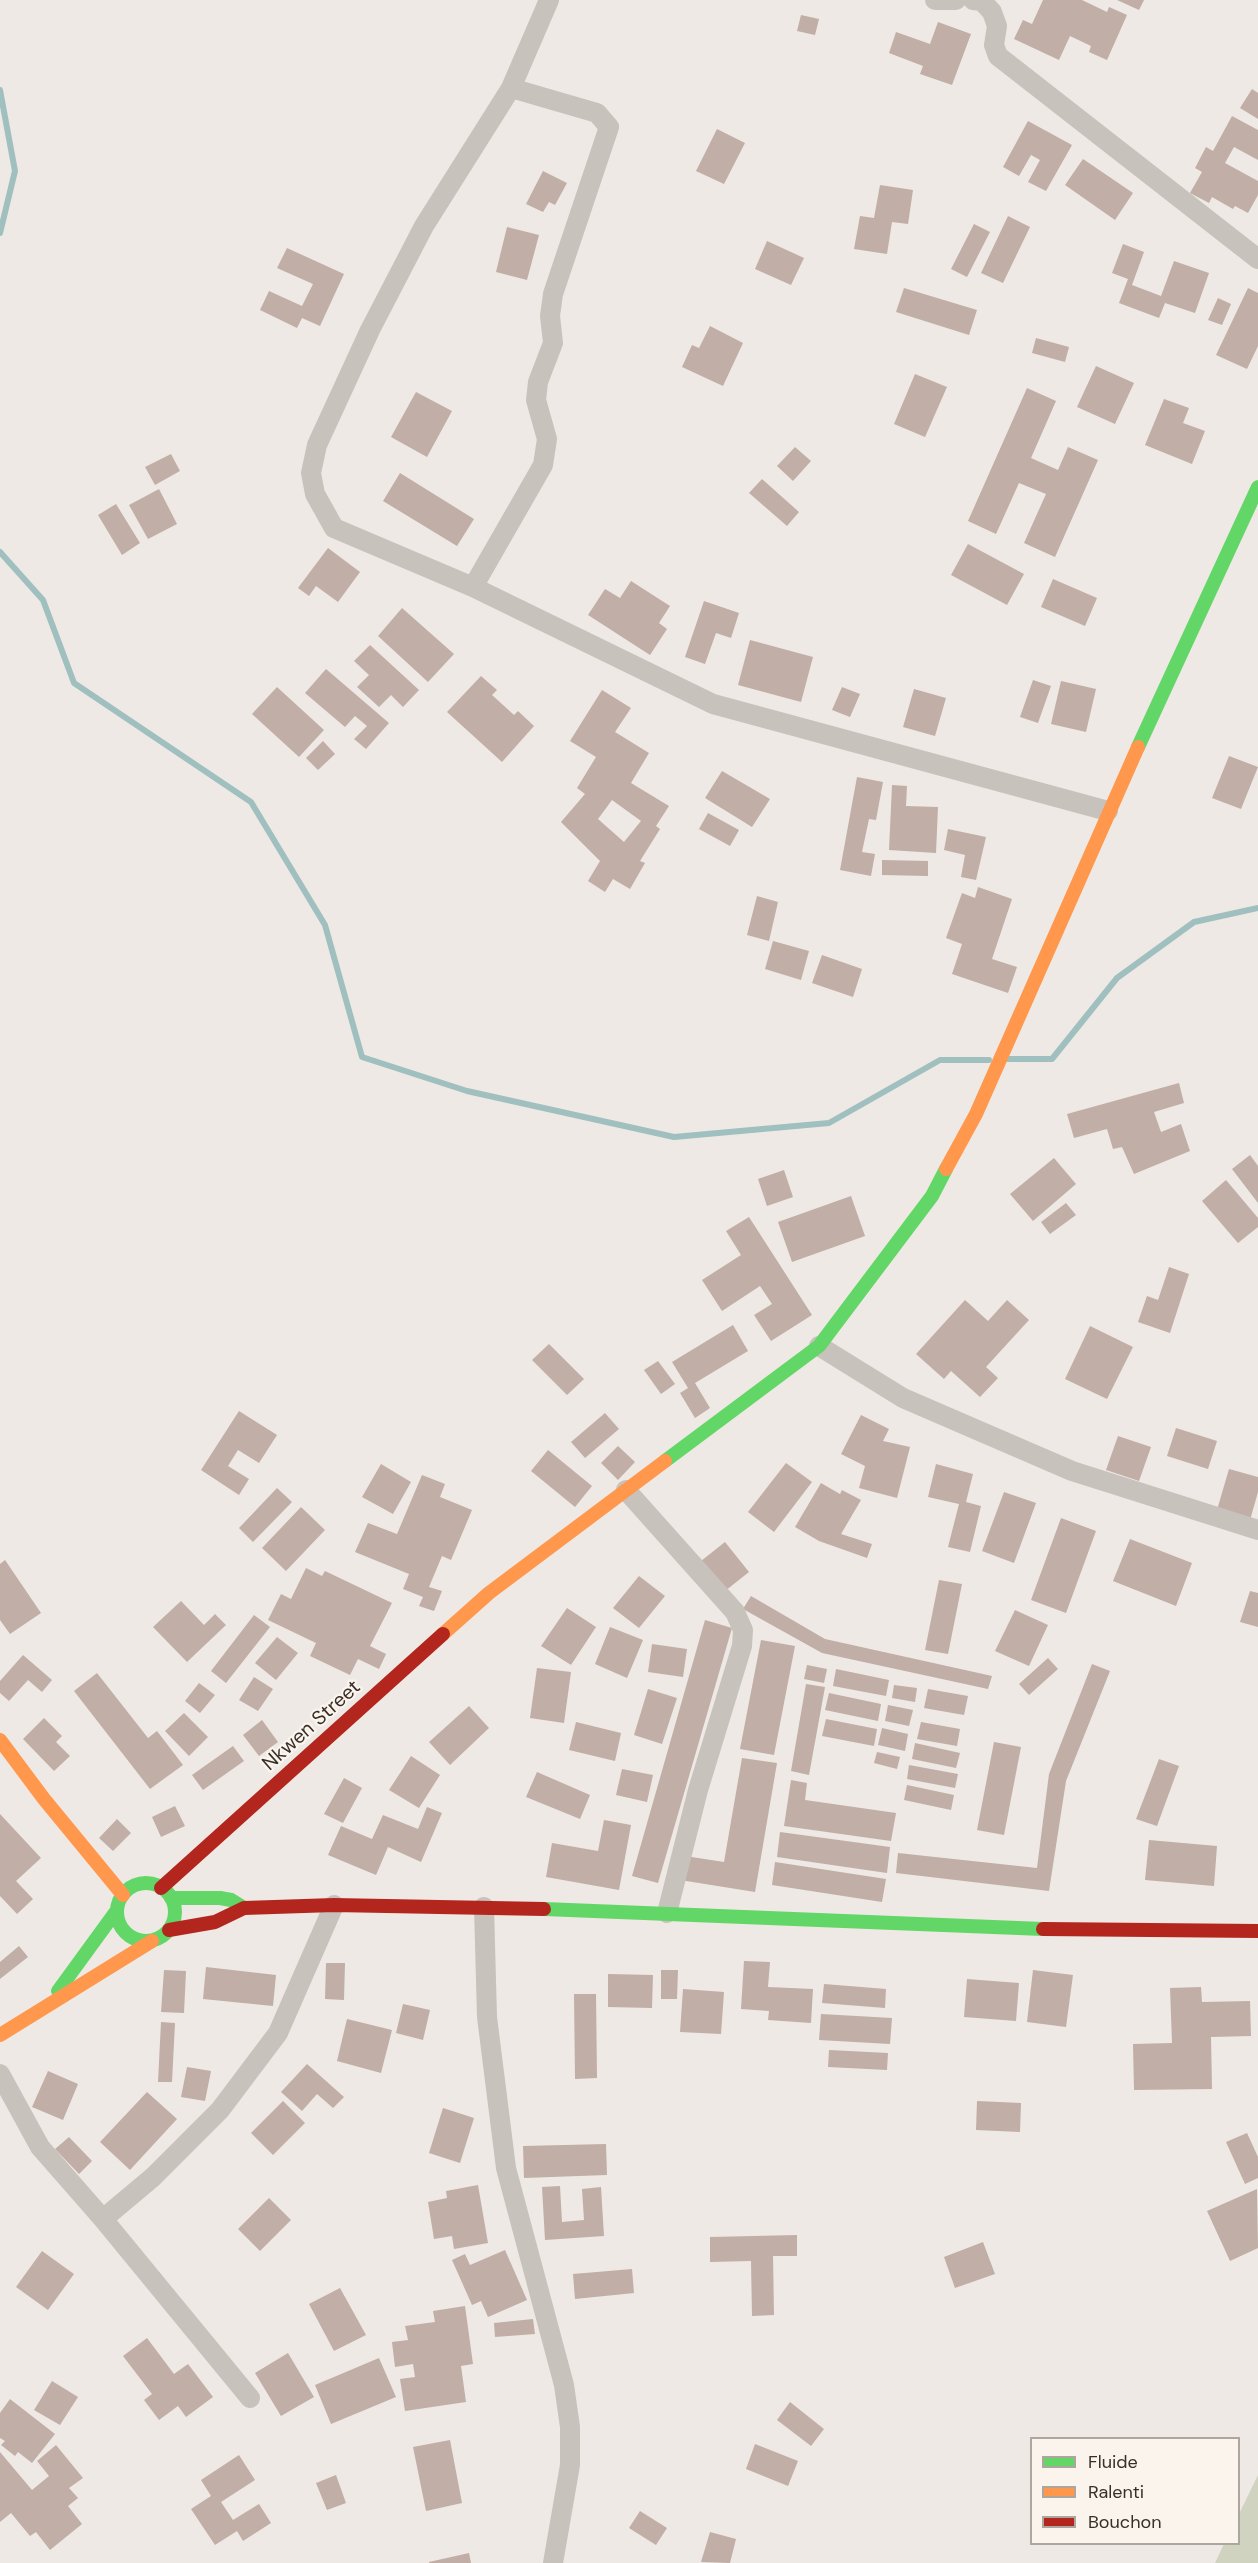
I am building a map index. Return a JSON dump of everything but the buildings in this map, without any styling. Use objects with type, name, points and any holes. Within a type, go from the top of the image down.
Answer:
[{"type":"main road","name":"Nkwen Street","points":[[161,1888],[489,1593],[819,1346],[932,1196],[976,1114],[1108,811],[1249,522],[1258,487]]},
{"type":"main road","points":[[0,1740],[44,1799],[123,1894]]},
{"type":"main road","points":[[48,2005],[117,1910],[123,1894],[129,1889],[145,1883],[161,1888],[171,1898],[175,1909],[169,1930]]},
{"type":"main road","points":[[171,1898],[220,1898],[231,1900],[244,1908]]},
{"type":"main road","points":[[0,2035],[169,1930],[215,1922],[244,1908],[334,1905],[484,1907],[1055,1929],[1258,1930]]},
{"type":"main road","points":[[117,1910],[120,1926],[127,1935],[142,1941],[152,1941]]},
{"type":"street","points":[[549,0],[511,88],[424,226],[375,320],[317,445],[311,473],[315,494],[334,528],[473,587],[713,704],[1108,811]]},
{"type":"street","points":[[935,0],[956,0]]},
{"type":"street","points":[[973,0],[981,1],[992,12],[997,26],[994,45],[998,56],[1258,259]]},
{"type":"street","points":[[473,587],[543,465],[547,439],[536,400],[538,382],[553,343],[550,316],[553,294],[609,127],[597,113],[511,88]]},
{"type":"street","points":[[819,1346],[903,1398],[1072,1471],[1258,1530]]},
{"type":"street","points":[[626,1490],[735,1612],[743,1630],[742,1646],[698,1790],[667,1913]]},
{"type":"street","points":[[103,2219],[153,2176],[220,2110],[278,2032],[334,1905]]},
{"type":"street","points":[[484,1907],[487,2017],[506,2168],[564,2385],[570,2427],[570,2465],[554,2563]]},
{"type":"street","points":[[0,2074],[40,2147],[103,2219],[250,2398]]},
{"type":"green space","points":[[1258,2475],[1258,2563],[1215,2563],[1224,2545],[1240,2545],[1240,2512]]},
{"type":"waterway","points":[[0,90],[15,171],[0,233]]},
{"type":"waterway","points":[[0,552],[43,600],[74,683],[251,802],[325,925],[362,1057],[467,1091],[674,1137],[829,1123],[940,1060],[989,1060]]},
{"type":"waterway","points":[[1008,1059],[1052,1059],[1117,978],[1194,922],[1258,908]]},
{"type":"traffic: fast","points":[[1138,747],[1258,487]]},
{"type":"traffic: fast","points":[[665,1461],[819,1346],[932,1196],[946,1169]]},
{"type":"traffic: fast","points":[[146,1883],[157,1885],[170,1896],[175,1912],[173,1923],[162,1936],[146,1941],[135,1939],[122,1928],[117,1912],[119,1901],[130,1888],[146,1883]]},
{"type":"traffic: fast","points":[[171,1898],[220,1898],[231,1900],[244,1908]]},
{"type":"traffic: fast","points":[[544,1909],[1043,1929]]},
{"type":"traffic: fast","points":[[58,1991],[117,1910]]},
{"type":"traffic: slow","points":[[946,1169],[976,1114],[1138,747]]},
{"type":"traffic: slow","points":[[443,1634],[489,1593],[665,1461]]},
{"type":"traffic: slow","points":[[0,1740],[44,1799],[123,1895]]},
{"type":"traffic: slow","points":[[0,2035],[152,1941]]},
{"type":"traffic: jam","points":[[161,1888],[443,1634]]},
{"type":"traffic: jam","points":[[169,1930],[215,1922],[244,1908],[334,1905],[544,1909]]},
{"type":"traffic: jam","points":[[1043,1929],[1258,1931]]}]
